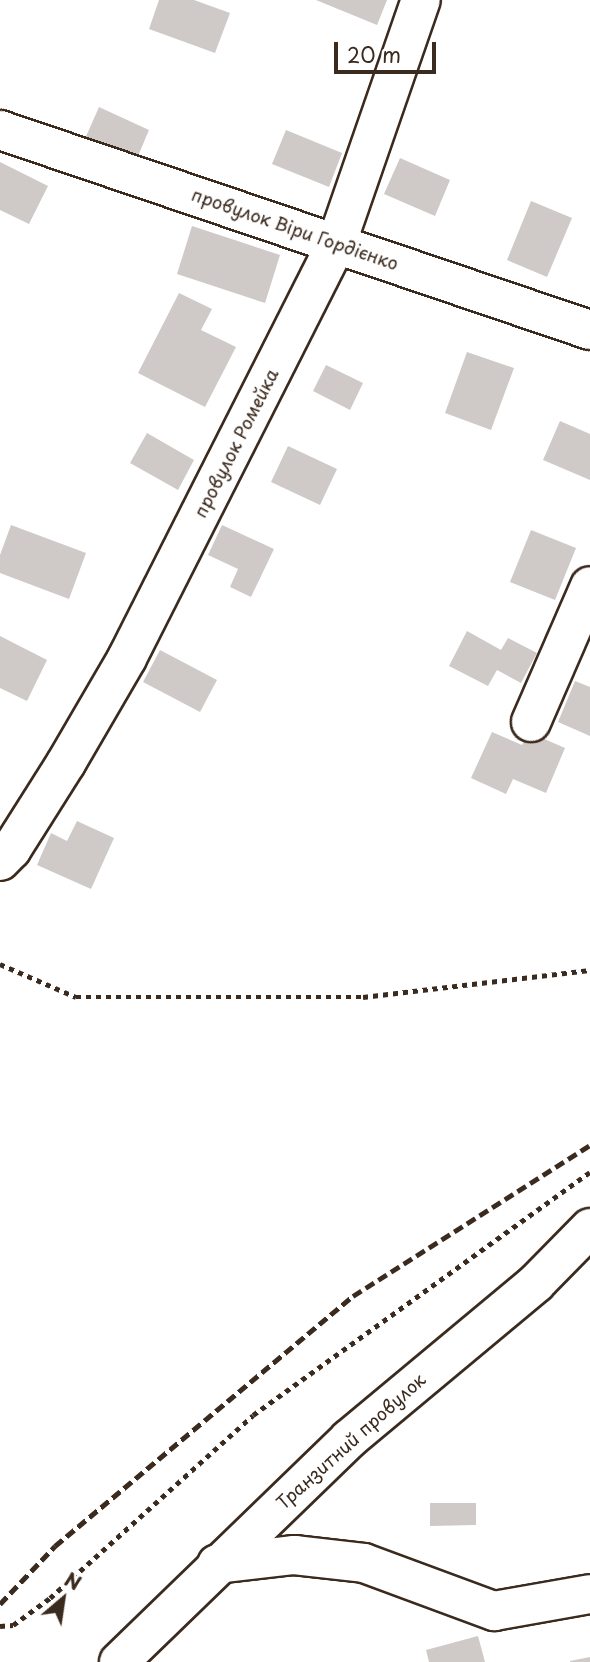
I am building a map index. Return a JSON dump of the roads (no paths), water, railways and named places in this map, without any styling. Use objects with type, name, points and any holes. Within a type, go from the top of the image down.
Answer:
[{"type":"street","name":"провулок Ромейка","points":[[0,860],[11,850],[66,763],[127,659],[337,242],[421,0]]},
{"type":"street","name":"провулок Віри Гордієнко","points":[[0,130],[337,242],[590,330]]},
{"type":"street","points":[[531,722],[590,586]]},
{"type":"street","name":"Транзитний провулок","points":[[119,1662],[349,1438],[536,1283],[590,1228]]},
{"type":"street","points":[[217,1564],[294,1555],[364,1563],[494,1611],[590,1594]]},
{"type":"railway","points":[[0,1604],[55,1546],[353,1296],[590,1145]]}]
